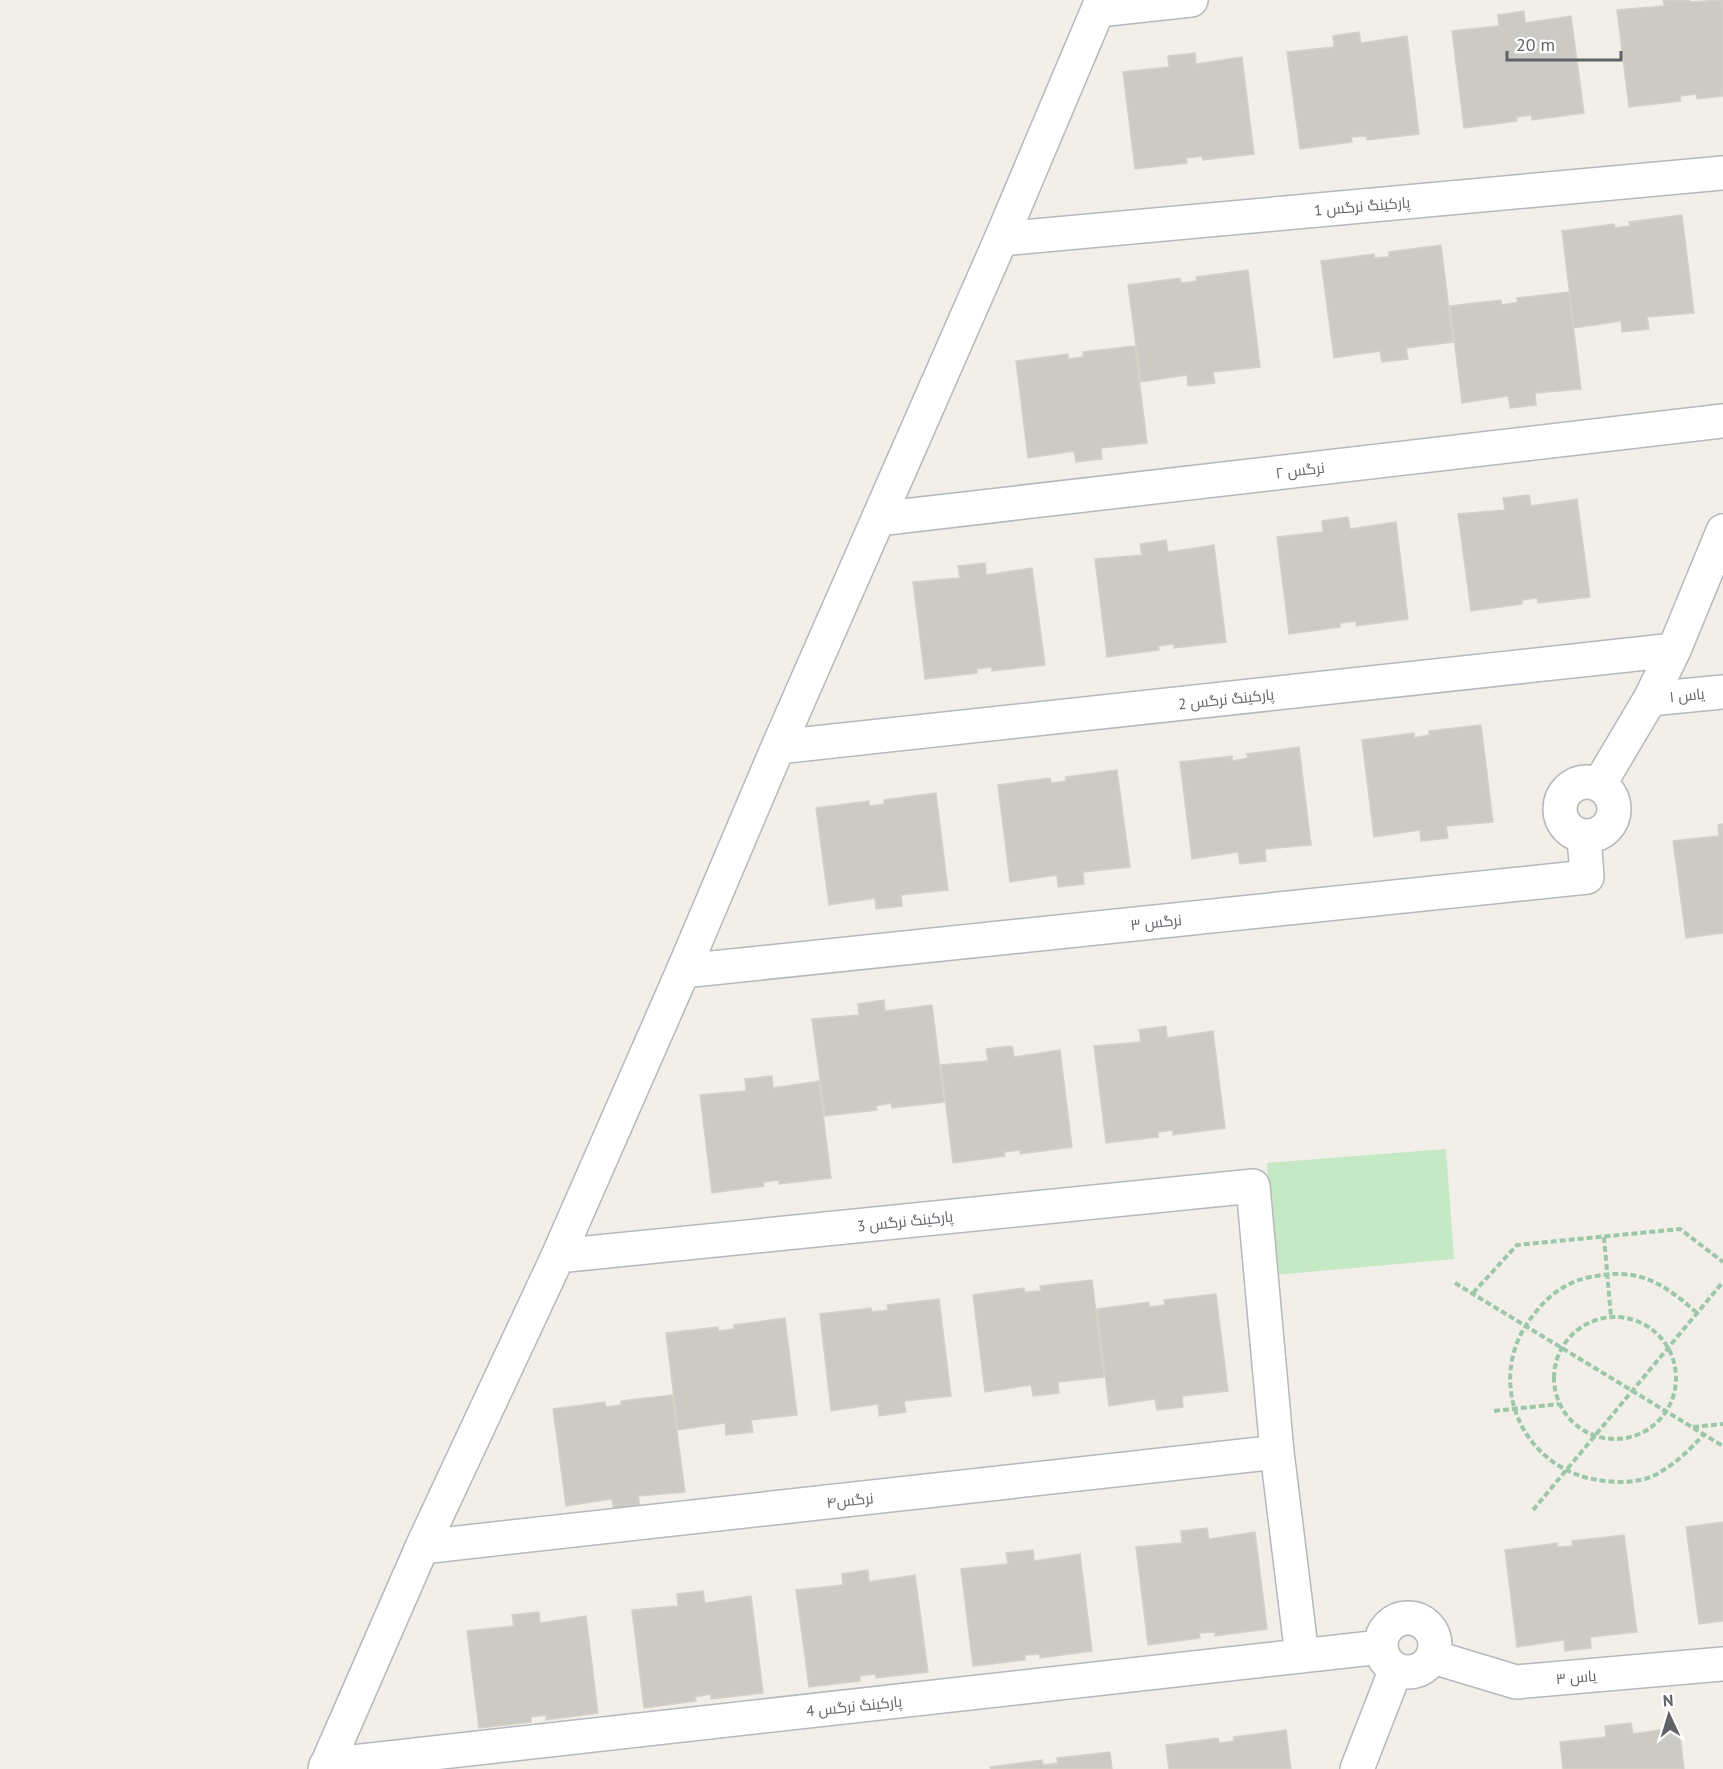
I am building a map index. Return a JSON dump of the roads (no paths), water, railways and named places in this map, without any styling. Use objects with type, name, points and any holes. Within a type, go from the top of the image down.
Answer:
[{"type":"street","points":[[326,1767],[422,1547],[558,1256],[1001,239],[1100,5],[1191,0]]},
{"type":"street","name":"پارکینگ نرگس 1","points":[[1001,239],[1723,173]]},
{"type":"street","name":"نرگس ۲","points":[[878,519],[1723,421]]},
{"type":"street","points":[[1650,699],[1674,650],[1723,531]]},
{"type":"street","name":"پارکینگ نرگس 2","points":[[778,747],[1674,650]]},
{"type":"street","name":"یاس ۱","points":[[1650,699],[1723,692]]},
{"type":"street","name":"نرگس ۳","points":[[683,971],[1587,877],[1584,836],[1600,833],[1611,821],[1614,805],[1611,796],[1599,785],[1650,699]]},
{"type":"street","name":"پارکینگ نرگس 3","points":[[558,1256],[1253,1186],[1277,1452]]},
{"type":"street","points":[[1277,1452],[1302,1656]]},
{"type":"street","name":"نرگس۴","points":[[422,1547],[1277,1452]]},
{"type":"street","points":[[1402,1619],[1420,1621],[1432,1632],[1435,1641],[1433,1657],[1422,1669],[1405,1672],[1389,1658],[1382,1638],[1387,1629],[1402,1619]]},
{"type":"street","name":"پارکینگ نرگس 4","points":[[326,1767],[1302,1656],[1389,1658]]},
{"type":"street","name":"یاس ۳","points":[[1433,1657],[1516,1682],[1723,1664]]},
{"type":"street","points":[[1357,1769],[1389,1658]]}]
